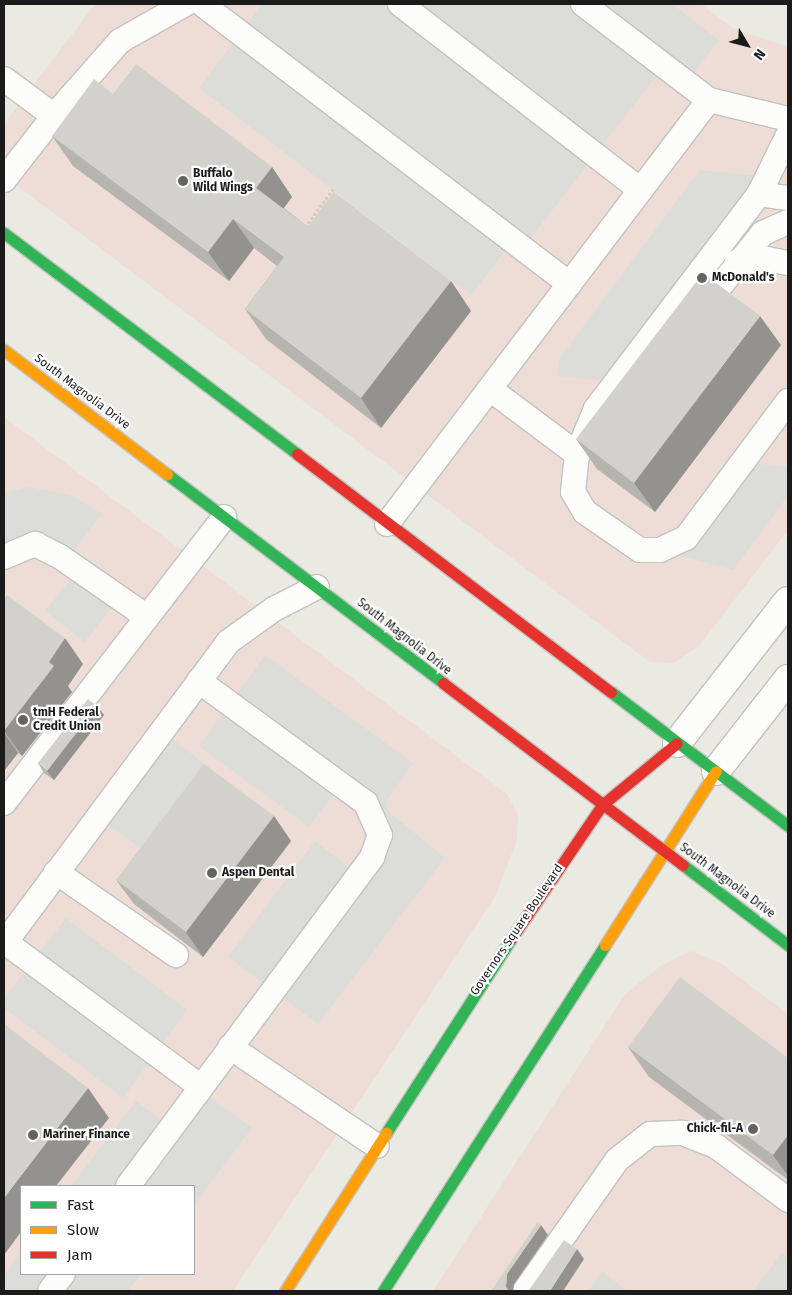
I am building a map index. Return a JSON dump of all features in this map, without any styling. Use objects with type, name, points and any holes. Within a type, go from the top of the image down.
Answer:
[{"type":"main road","points":[[4,233],[788,826]]},
{"type":"main road","name":"South Magnolia Drive","points":[[4,350],[788,945]]},
{"type":"main road","name":"Governors Square Boulevard","points":[[285,1291],[474,994],[602,805],[677,743]]},
{"type":"main road","points":[[383,1291],[667,852],[716,772]]},
{"type":"street","name":"Governors Square Boulevard","points":[[677,743],[788,601]]},
{"type":"street","points":[[716,772],[788,680]]},
{"type":"lane","points":[[4,180],[54,116],[120,41],[185,4]]},
{"type":"lane","points":[[202,4],[569,284]]},
{"type":"lane","points":[[400,4],[641,190]]},
{"type":"lane","points":[[583,4],[709,100],[788,119]]},
{"type":"lane","points":[[4,79],[54,116]]},
{"type":"lane","points":[[387,524],[709,100]]},
{"type":"lane","points":[[788,135],[760,194],[596,409],[577,454],[573,492],[585,512],[640,550],[660,550],[686,538],[788,401]]},
{"type":"lane","points":[[760,194],[788,198]]},
{"type":"lane","points":[[689,326],[737,262],[763,233],[788,222]]},
{"type":"lane","points":[[737,262],[767,259],[788,263]]},
{"type":"lane","points":[[490,389],[577,454]]},
{"type":"lane","points":[[577,454],[617,421]]},
{"type":"lane","points":[[4,803],[224,517]]},
{"type":"lane","points":[[4,557],[35,544],[59,556],[147,617]]},
{"type":"lane","points":[[201,1087],[4,943],[228,642],[274,608],[317,587]]},
{"type":"lane","points":[[129,1185],[372,857],[380,835],[366,803],[199,681]]},
{"type":"lane","points":[[56,872],[176,955]]},
{"type":"lane","points":[[230,1047],[377,1146]]},
{"type":"lane","points":[[525,1291],[617,1160],[650,1134],[683,1133],[717,1147],[788,1200]]},
{"type":"lane","points":[[539,1291],[575,1237],[595,1189]]},
{"type":"lane","points":[[50,1291],[61,1275]]},
{"type":"path","points":[[300,234],[333,189]]},
{"type":"shaded area","points":[[95,4],[701,4],[734,29],[788,47],[788,530],[699,646],[673,663],[650,662],[4,176],[4,124]]},
{"type":"shaded area","points":[[262,4],[672,4],[719,40],[686,82],[664,66],[523,248],[513,241],[471,295],[199,88]]},
{"type":"shaded area","points":[[700,170],[770,177],[616,382],[557,376],[559,359]]},
{"type":"shaded area","points":[[4,417],[507,794],[518,815],[517,840],[496,895],[233,1291],[4,1291]]},
{"type":"shaded area","points":[[742,462],[788,467],[788,496],[733,570],[660,550]]},
{"type":"shaded area","points":[[29,487],[71,495],[102,514],[65,561],[59,556],[4,557],[4,493]]},
{"type":"shaded area","points":[[78,570],[119,598],[85,642],[45,611]]},
{"type":"shaded area","points":[[265,655],[413,763],[386,801],[388,811],[445,858],[318,1024],[228,957],[315,841],[358,874],[380,835],[341,785],[309,827],[199,746]]},
{"type":"shaded area","points":[[162,731],[214,771],[150,855],[97,817]]},
{"type":"shaded area","points":[[66,918],[187,1010],[123,1098],[4,1008],[4,998]]},
{"type":"shaded area","points":[[691,951],[719,962],[788,1014],[788,1291],[433,1291],[626,993],[662,965]]},
{"type":"shaded area","points":[[199,1090],[252,1128],[195,1204],[195,1185],[72,1185],[136,1101],[171,1128]]},
{"type":"shaded area","points":[[20,1253],[20,1275],[140,1275],[128,1291],[4,1291],[4,1275]]},
{"type":"shaded area","points":[[782,1253],[788,1258],[788,1291],[753,1291]]},
{"type":"shaded area","points":[[603,1272],[627,1291],[588,1291]]},
{"type":"building","points":[[136,64],[272,167],[256,188],[308,227],[334,192],[451,281],[361,398],[245,309],[284,257],[233,219],[208,252],[52,136],[94,79],[113,94]]},
{"type":"building","points":[[703,273],[760,316],[634,483],[576,439]]},
{"type":"building","points":[[7,595],[65,638],[49,662],[54,666],[4,731],[4,600]]},
{"type":"building","points":[[88,699],[97,706],[47,771],[38,763]]},
{"type":"building","name":"Aspen Dental","points":[[204,764],[274,816],[186,932],[116,880]]},
{"type":"building","name":"Chick-fil-A","points":[[680,977],[788,1058],[788,1135],[773,1155],[628,1047]]},
{"type":"building","points":[[4,1024],[88,1088],[4,1198]]},
{"type":"building","points":[[537,1223],[541,1225],[507,1274],[506,1287],[509,1291],[491,1291]]},
{"type":"building","points":[[564,1240],[577,1249],[550,1291],[526,1291],[529,1290]]},
{"type":"traffic: fast","points":[[4,233],[297,454]]},
{"type":"traffic: fast","points":[[167,474],[443,683]]},
{"type":"traffic: fast","points":[[611,692],[788,826]]},
{"type":"traffic: fast","points":[[683,865],[788,945]]},
{"type":"traffic: fast","points":[[386,1133],[511,939]]},
{"type":"traffic: fast","points":[[383,1291],[605,945]]},
{"type":"traffic: slow","points":[[4,350],[167,474]]},
{"type":"traffic: slow","points":[[605,945],[716,771]]},
{"type":"traffic: slow","points":[[285,1291],[386,1133]]},
{"type":"traffic: jam","points":[[297,454],[611,692]]},
{"type":"traffic: jam","points":[[443,683],[683,865]]},
{"type":"traffic: jam","points":[[511,939],[602,805],[677,743]]},
{"type":"place","name":"Buffalo Wild Wings","points":[[183,181]]},
{"type":"place","name":"McDonald's","points":[[702,278]]},
{"type":"place","name":"tmH Federal Credit Union","points":[[23,720]]},
{"type":"place","name":"Aspen Dental","points":[[212,873]]},
{"type":"place","name":"Chick-fil-A","points":[[753,1129]]},
{"type":"place","name":"Mariner Finance","points":[[33,1135]]}]
